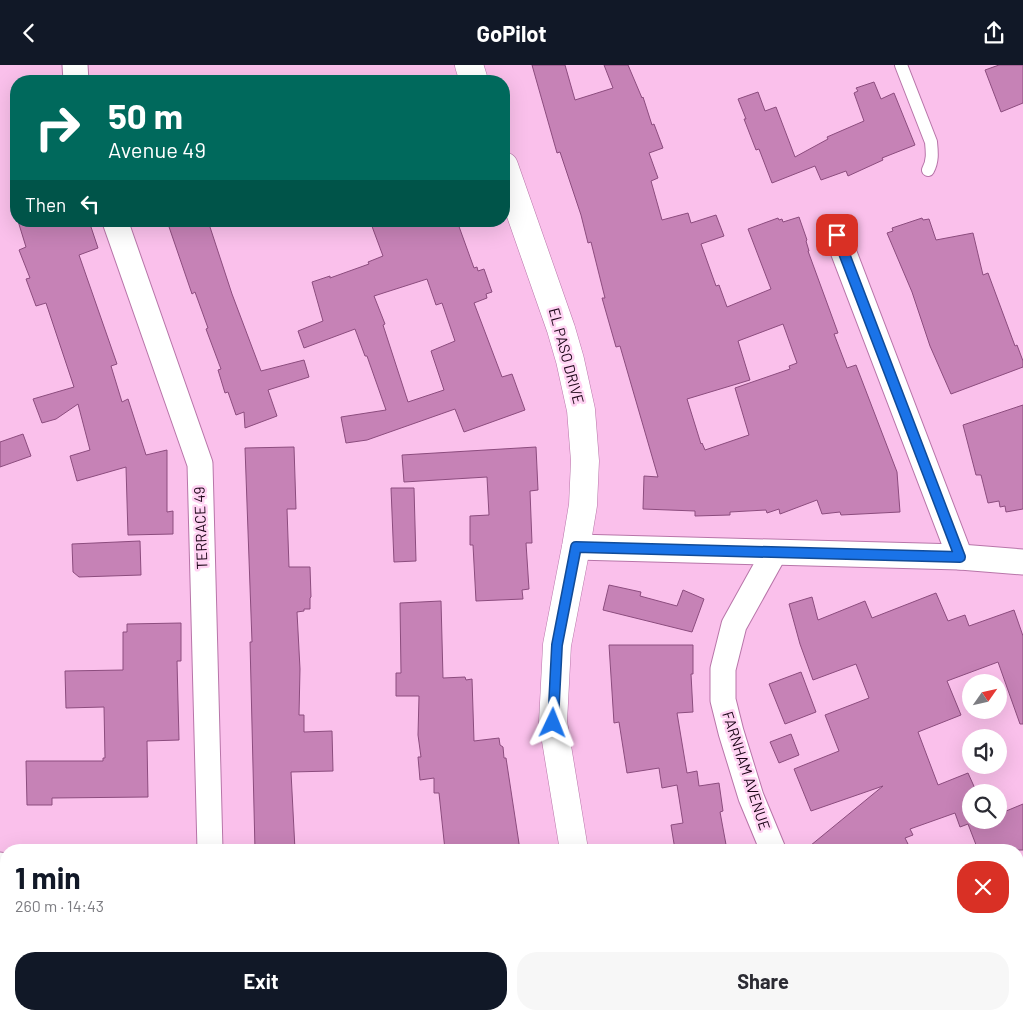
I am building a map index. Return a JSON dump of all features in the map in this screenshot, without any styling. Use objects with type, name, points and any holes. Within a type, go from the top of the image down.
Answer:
[{"type":"street","name":"EL PASO DRIVE","points":[[510,183],[561,329],[581,410],[584,461],[583,505],[557,645],[553,723],[573,844]]},
{"type":"street","name":"TERRACE 49","points":[[117,227],[200,464],[210,844]]},
{"type":"street","points":[[837,235],[960,557]]},
{"type":"street","points":[[576,547],[960,557],[1023,562]]},
{"type":"street","name":"FARNHAM AVENUE","points":[[770,844],[751,797],[731,731],[723,700],[723,669],[734,625],[774,553]]},
{"type":"lane","points":[[901,65],[931,142],[931,164],[928,170]]},
{"type":"building","points":[[532,65],[565,65],[575,100],[613,88],[604,65],[628,65],[663,148],[649,153],[658,178],[651,181],[662,220],[688,213],[691,223],[716,215],[724,236],[701,244],[716,286],[719,285],[727,307],[771,289],[748,229],[778,218],[779,220],[782,219],[783,222],[799,217],[807,240],[808,251],[838,333],[834,334],[847,368],[856,365],[897,472],[900,512],[841,515],[840,512],[822,514],[817,500],[780,514],[779,509],[767,513],[766,510],[730,512],[730,515],[695,516],[695,511],[643,509],[644,476],[658,477],[620,346],[616,347],[602,298],[605,298],[591,242],[588,243],[581,215],[560,152],[557,153]],"holes":[[[783,324],[797,363],[789,366],[790,369],[735,388],[749,435],[705,450],[701,444],[687,399],[750,380],[738,341]]]},
{"type":"building","points":[[999,65],[1023,65],[1023,103],[1001,112],[985,70]]},
{"type":"building","points":[[874,82],[881,99],[894,93],[915,145],[882,158],[883,160],[848,176],[846,171],[821,180],[815,166],[772,183],[759,149],[756,150],[738,99],[758,92],[765,111],[776,107],[795,157],[828,139],[827,137],[864,121],[854,93],[858,91],[856,88]]},
{"type":"building","points":[[922,218],[923,220],[929,219],[936,240],[973,233],[983,275],[988,273],[1015,346],[1017,345],[1023,361],[1023,367],[951,394],[930,346],[912,292],[887,233],[893,231],[892,228]]},
{"type":"building","points":[[20,227],[91,227],[98,248],[79,255],[117,364],[111,366],[122,402],[128,399],[146,455],[167,450],[167,512],[173,511],[173,534],[128,535],[126,467],[77,481],[70,456],[90,450],[78,404],[56,419],[42,423],[33,399],[74,387],[46,303],[36,306],[26,279],[30,278],[19,250],[26,247]]},
{"type":"building","points":[[169,227],[210,227],[232,294],[261,371],[304,360],[309,377],[268,390],[277,416],[245,428],[244,412],[236,415],[228,392],[225,393],[218,370],[221,369],[206,329],[208,328],[195,292],[192,294]]},
{"type":"building","points":[[372,227],[459,227],[474,268],[477,267],[478,271],[484,269],[492,292],[486,294],[487,298],[474,303],[502,377],[512,374],[525,410],[464,432],[455,409],[367,440],[346,443],[341,417],[386,410],[367,356],[365,356],[355,329],[304,348],[298,331],[323,321],[312,282],[330,276],[330,278],[369,264],[368,262],[383,256]],"holes":[[[427,279],[436,305],[442,303],[455,341],[431,351],[444,390],[408,402],[383,325],[385,324],[374,296]]]},
{"type":"building","points":[[1023,405],[1023,509],[1006,512],[1005,506],[1000,507],[999,501],[988,503],[981,475],[976,475],[963,425]]},
{"type":"building","points":[[23,434],[31,456],[0,467],[0,442]]},
{"type":"building","points":[[294,447],[296,509],[287,509],[289,567],[310,567],[311,597],[310,609],[297,612],[300,669],[299,715],[304,715],[304,732],[332,731],[333,771],[291,772],[295,844],[255,844],[250,642],[252,642],[245,448]]},
{"type":"building","points":[[536,447],[538,490],[530,491],[532,543],[526,543],[529,589],[522,590],[523,599],[476,601],[473,545],[470,545],[470,516],[489,515],[487,477],[404,482],[402,455]]},
{"type":"building","points":[[391,488],[414,488],[416,561],[394,562]]},
{"type":"building","points":[[140,541],[141,575],[79,577],[73,572],[72,544]]},
{"type":"building","points":[[609,585],[641,592],[640,596],[677,606],[683,590],[704,599],[692,632],[603,610]]},
{"type":"building","points":[[936,593],[948,621],[965,615],[969,626],[1014,610],[1023,636],[1023,724],[1020,724],[1008,690],[1008,674],[1002,674],[998,662],[947,681],[961,715],[918,732],[938,785],[968,774],[973,784],[962,784],[962,826],[960,827],[955,813],[910,829],[913,835],[905,838],[908,844],[812,844],[883,786],[811,811],[794,769],[839,751],[825,715],[869,698],[856,664],[813,680],[800,644],[789,604],[812,597],[818,620],[865,601],[872,618]]},
{"type":"building","points":[[441,601],[443,678],[465,677],[466,680],[472,679],[474,741],[499,738],[500,745],[503,747],[519,844],[444,844],[439,793],[434,793],[434,778],[420,780],[418,757],[421,757],[418,735],[419,696],[396,696],[396,673],[401,673],[400,603]]},
{"type":"building","points":[[181,623],[181,661],[177,661],[179,740],[147,741],[148,797],[52,798],[52,805],[27,805],[26,761],[103,761],[103,758],[105,758],[104,707],[66,708],[65,671],[123,670],[123,632],[127,632],[127,624]]},
{"type":"building","points":[[609,645],[693,645],[693,674],[691,674],[693,712],[677,713],[687,773],[697,771],[699,786],[719,783],[723,811],[720,812],[726,844],[674,844],[671,825],[683,823],[677,785],[662,788],[659,768],[627,773],[619,722],[614,723]]},
{"type":"building","points":[[801,672],[816,712],[785,724],[769,684]]},
{"type":"building","points":[[791,734],[799,755],[779,763],[770,742]]},
{"type":"building","points":[[1023,804],[1023,844],[976,844],[970,829],[1007,829],[1007,811]]},
{"type":"route","points":[[553,723],[557,645],[576,547],[960,557],[837,235]]}]
